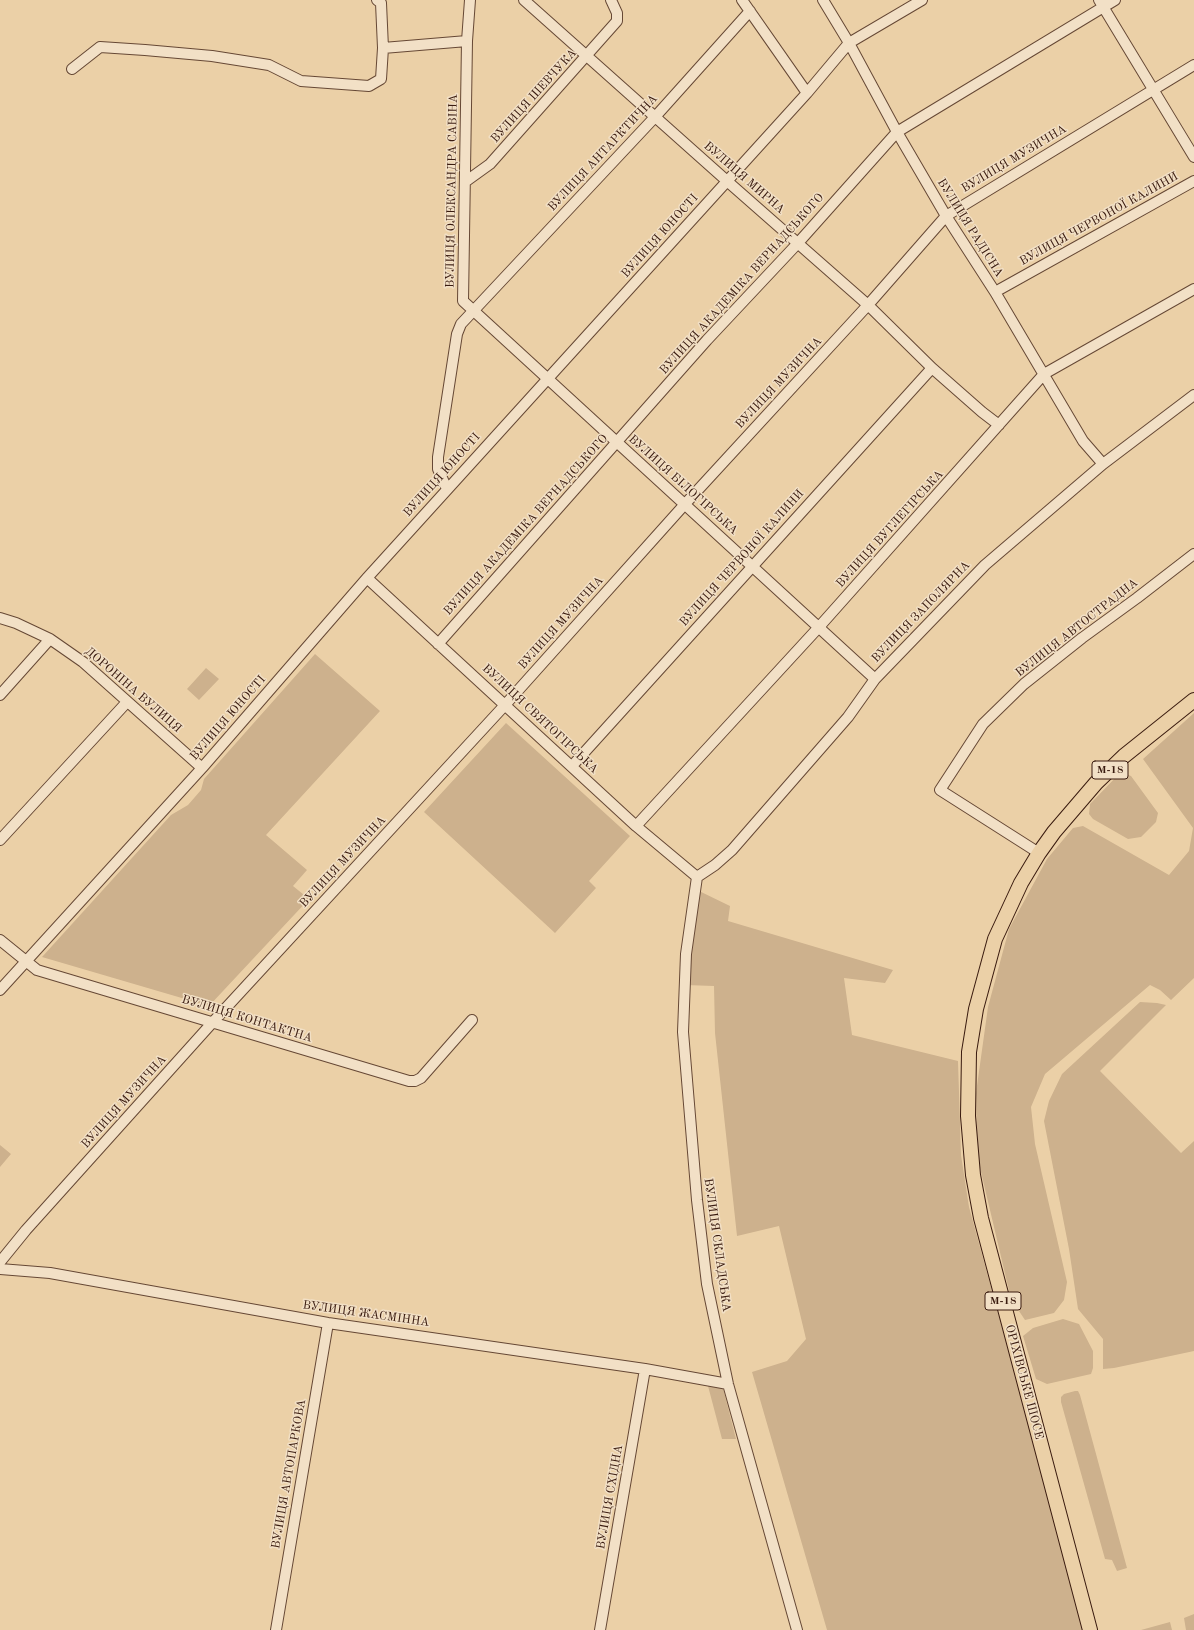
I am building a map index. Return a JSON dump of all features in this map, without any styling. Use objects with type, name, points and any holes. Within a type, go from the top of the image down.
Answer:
[{"type":"highway","name":"М-18","points":[[1039,853],[1054,832],[1096,783],[1124,756],[1194,700]]},
{"type":"highway","name":"ОРІХІВСЬКЕ ШОСЕ","points":[[1039,853],[1005,914],[987,967],[976,1009],[969,1052],[968,1116],[973,1175],[981,1218],[1090,1630]]},
{"type":"street","points":[[72,70],[100,48],[146,50],[212,56],[269,66],[301,81],[369,86],[381,80],[384,48],[381,3],[377,0]]},
{"type":"street","name":"ВУЛИЦЯ ОЛЕКСАНДРА САВІНА","points":[[470,0],[463,301],[473,311]]},
{"type":"street","name":"ВУЛИЦЯ МИРНА","points":[[524,0],[868,305],[932,368],[999,425]]},
{"type":"street","name":"ВУЛИЦЯ ШЕВЧУКА","points":[[465,182],[490,164],[588,56],[617,21],[617,13],[611,0]]},
{"type":"street","points":[[742,0],[807,93]]},
{"type":"street","name":"ВУЛИЦЯ РАДІСНА","points":[[823,0],[849,43],[897,132],[946,216],[995,292],[1083,441],[1104,464]]},
{"type":"street","name":"ВУЛИЦЯ ЮНОСТІ","points":[[0,990],[202,768],[367,578],[807,93],[849,43],[922,0]]},
{"type":"street","name":"ВУЛИЦЯ АКАДЕМІКА ВЕРНАДСЬКОГО","points":[[438,644],[618,443],[707,340],[798,243],[897,132],[1101,3],[1115,0]]},
{"type":"street","points":[[1101,3],[1194,158]]},
{"type":"street","name":"ВУЛИЦЯ АНТАРКТИЧНА","points":[[473,311],[655,117],[750,11]]},
{"type":"street","points":[[384,48],[468,42]]},
{"type":"street","name":"ВУЛИЦЯ МУЗИЧНА","points":[[0,1262],[31,1224],[212,1023],[505,705],[868,305],[946,216],[1194,65]]},
{"type":"street","name":"ВУЛИЦЯ ЧЕРВОНОЇ КАЛИНИ","points":[[995,292],[1194,180]]},
{"type":"street","name":"ВУЛИЦЯ ВУГЛЕГІРСЬКА","points":[[636,826],[819,627],[1044,374],[1194,289]]},
{"type":"street","points":[[447,489],[438,468],[438,457],[457,334],[461,324],[473,311]]},
{"type":"street","name":"ВУЛИЦЯ БІЛОГІРСЬКА","points":[[473,311],[686,504],[875,679]]},
{"type":"street","name":"ВУЛИЦЯ ЧЕРВОНОЇ КАЛИНИ","points":[[572,766],[752,565],[932,368]]},
{"type":"street","name":"ВУЛИЦЯ ЗАПОЛЯРНА","points":[[697,877],[715,866],[727,855],[848,717],[875,679],[985,566],[1104,464],[1194,395]]},
{"type":"street","name":"ВУЛИЦЯ АВТОСТРАДНА","points":[[1039,853],[940,790],[983,724],[1024,684],[1082,638],[1194,554]]},
{"type":"street","name":"ВУЛИЦЯ СВЯТОГІРСЬКА","points":[[367,578],[636,826],[697,877]]},
{"type":"street","name":"ДОРОНІНА ВУЛИЦЯ","points":[[0,618],[16,623],[50,639],[83,662],[202,768]]},
{"type":"street","points":[[0,696],[50,639]]},
{"type":"street","points":[[0,840],[127,702]]},
{"type":"street","name":"ВУЛИЦЯ СКЛАДСЬКА","points":[[697,877],[686,954],[683,1032],[697,1200],[706,1276],[728,1384],[797,1630]]},
{"type":"street","name":"ВУЛИЦЯ КОНТАКТНА","points":[[0,940],[25,962],[37,970],[212,1023],[415,1081],[421,1078],[472,1020]]},
{"type":"street","name":"ВУЛИЦЯ ЖАСМІННА","points":[[0,1269],[50,1273],[328,1322],[645,1369],[728,1384]]},
{"type":"street","name":"ВУЛИЦЯ АВТОПАРКОВА","points":[[276,1630],[328,1322]]},
{"type":"street","name":"ВУЛИЦЯ СХІДНА","points":[[600,1630],[645,1369]]},
{"type":"shaded area","points":[[315,654],[380,711],[266,835],[307,870],[293,886],[309,899],[209,1006],[42,957],[171,815],[188,805],[201,790],[204,779]]},
{"type":"shaded area","points":[[206,668],[219,679],[199,700],[187,689]]},
{"type":"shaded area","points":[[1194,713],[1194,978],[1171,1000],[1160,990],[1150,985],[1045,1074],[1031,1107],[1035,1144],[1067,1282],[1064,1300],[1054,1313],[1025,1320],[1011,1299],[977,1155],[976,1093],[988,1007],[1009,929],[1047,859],[1073,828],[1083,826],[1169,875],[1189,851],[1193,828],[1143,759]]},
{"type":"shaded area","points":[[506,723],[630,836],[589,881],[596,888],[555,933],[424,812]]},
{"type":"shaded area","points":[[1123,773],[1131,776],[1158,813],[1156,822],[1141,837],[1128,839],[1093,819],[1089,814],[1090,804],[1119,774]]},
{"type":"shaded area","points":[[695,889],[730,906],[728,921],[893,970],[885,983],[844,978],[852,1035],[958,1061],[961,1155],[969,1207],[1085,1630],[827,1630],[752,1372],[787,1361],[806,1339],[779,1226],[737,1236],[715,1033],[714,986],[685,985]]},
{"type":"shaded area","points":[[1140,1002],[1166,1005],[1100,1071],[1181,1153],[1194,1141],[1194,1351],[1103,1369],[1103,1339],[1078,1309],[1069,1249],[1044,1121],[1049,1101],[1062,1074]]},
{"type":"shaded area","points":[[0,1145],[11,1154],[0,1167]]},
{"type":"shaded area","points":[[1063,1319],[1079,1324],[1093,1351],[1093,1368],[1091,1374],[1047,1384],[1036,1379],[1023,1336],[1033,1328]]},
{"type":"shaded area","points":[[708,1386],[723,1388],[736,1439],[722,1439]]},
{"type":"shaded area","points":[[1078,1391],[1080,1395],[1127,1568],[1117,1571],[1112,1560],[1105,1559],[1061,1402],[1061,1397],[1064,1394]]},
{"type":"shaded area","points":[[1194,1614],[1194,1630],[1186,1630],[1184,1618]]},
{"type":"shaded area","points":[[1170,1622],[1172,1630],[1141,1630]]}]
